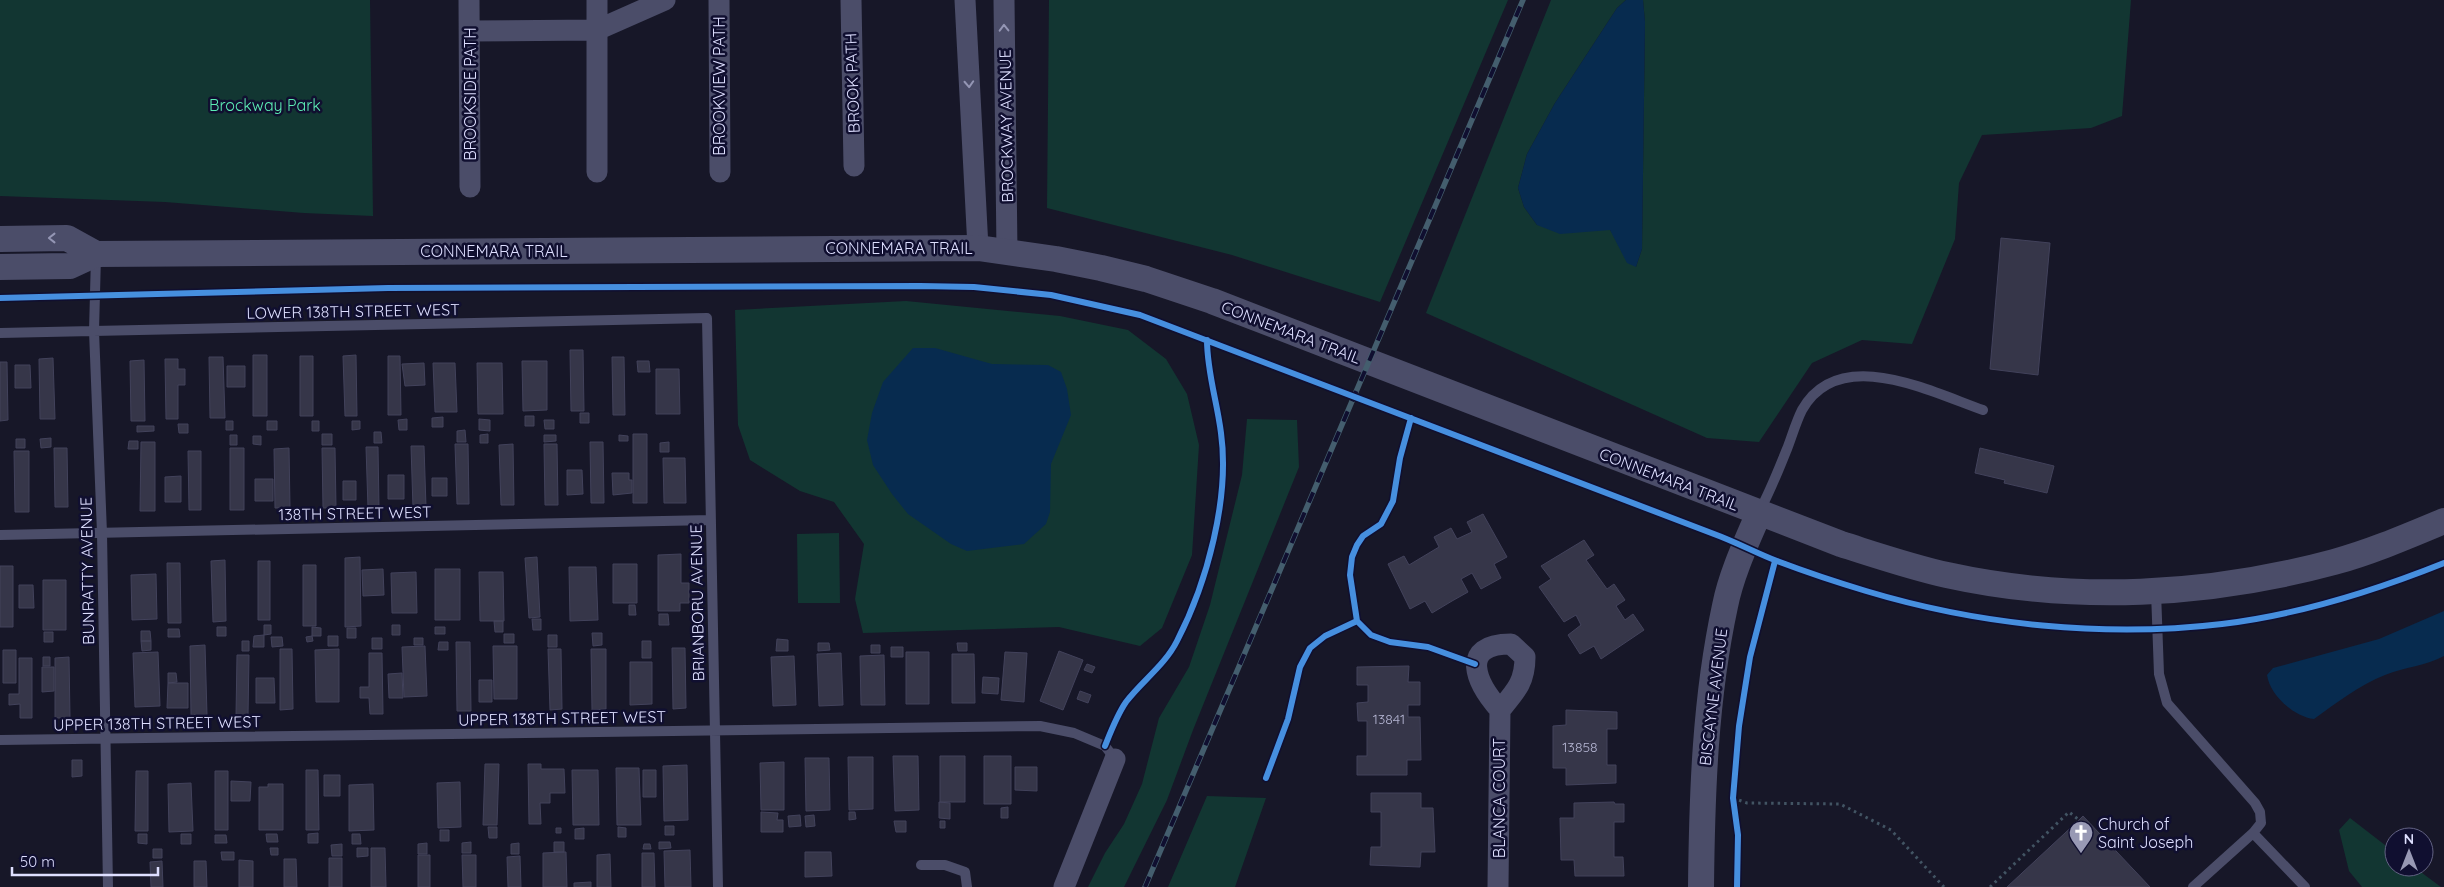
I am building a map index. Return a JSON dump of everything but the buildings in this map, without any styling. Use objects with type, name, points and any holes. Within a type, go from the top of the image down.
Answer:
[{"type":"street","name":"BROOKSIDE PATH","points":[[469,0],[470,187]]},
{"type":"street","points":[[597,0],[597,172]]},
{"type":"street","points":[[470,31],[597,30],[665,0]]},
{"type":"street","name":"BROOKVIEW PATH","points":[[719,0],[720,172]]},
{"type":"street","name":"BROOK PATH","points":[[851,0],[854,166]]},
{"type":"street","name":"BROCKWAY AVENUE","points":[[965,0],[978,248]]},
{"type":"street","name":"BROCKWAY AVENUE","points":[[1004,0],[1007,252]]},
{"type":"street","name":"CONNEMARA TRAIL","points":[[0,239],[67,238],[96,254]]},
{"type":"street","name":"CONNEMARA TRAIL","points":[[0,267],[70,266],[96,254],[978,248],[1056,259],[1146,279],[1212,301],[1849,547],[1947,575],[2042,589],[2156,592],[2243,582],[2335,562],[2444,521]]},
{"type":"street","name":"BISCAYNE AVENUE","points":[[1701,887],[1701,817],[1706,726],[1723,614],[1745,545],[1759,513]]},
{"type":"street","name":"BLANCA COURT","points":[[1498,887],[1500,710]]},
{"type":"street","points":[[1064,887],[1115,759]]},
{"type":"lane","name":"BUNRATTY AVENUE","points":[[96,254],[94,331],[102,533],[108,887]]},
{"type":"lane","name":"LOWER 138TH STREET WEST","points":[[0,333],[707,318]]},
{"type":"lane","name":"BRIANBORU AVENUE","points":[[707,318],[718,887]]},
{"type":"lane","points":[[1759,513],[1774,483],[1802,411],[1811,397],[1826,385],[1850,375],[1886,377],[1984,410]]},
{"type":"lane","name":"138TH STREET WEST","points":[[0,535],[711,520]]},
{"type":"lane","points":[[2156,592],[2159,674],[2167,703],[2255,803],[2260,812],[2261,823],[2254,832],[2193,887]]},
{"type":"lane","name":"UPPER 138TH STREET WEST","points":[[0,740],[1040,726],[1074,733],[1105,746],[1115,759]]},
{"type":"lane","points":[[2254,832],[2305,887]]},
{"type":"lane","points":[[921,865],[946,865],[965,872],[967,887]]},
{"type":"path","points":[[1734,789],[1734,801],[1747,803],[1840,804],[1892,830],[1944,887]]},
{"type":"path","points":[[1990,887],[2069,812],[2079,820]]},
{"type":"green space","name":"Brockway Park","points":[[0,0],[370,0],[373,216],[304,213],[165,202],[0,196]]},
{"type":"green space","points":[[1049,0],[1508,0],[1380,302],[1232,255],[1047,208]]},
{"type":"green space","points":[[1551,0],[1626,0],[1617,8],[1555,103],[1527,154],[1518,188],[1524,207],[1537,225],[1610,230],[1636,267],[1642,249],[1645,22],[1643,0],[2131,0],[2122,116],[2091,128],[1982,135],[1959,183],[1955,239],[1912,344],[1862,340],[1812,363],[1759,442],[1707,438],[1426,313]]},
{"type":"green space","points":[[906,301],[1060,316],[1128,330],[1166,359],[1187,394],[1199,445],[1192,555],[1162,628],[1140,646],[1059,627],[863,633],[855,599],[864,544],[834,502],[800,491],[750,460],[738,425],[735,310]]},
{"type":"green space","points":[[1247,419],[1297,420],[1299,467],[1193,730],[1167,800],[1124,887],[1088,887],[1105,853],[1124,824],[1142,784],[1159,718],[1189,667],[1210,605],[1242,475]]},
{"type":"green space","points":[[839,533],[840,603],[798,603],[797,534]]},
{"type":"green space","points":[[1207,796],[1266,798],[1235,887],[1168,887]]},
{"type":"green space","points":[[2350,818],[2384,844],[2384,877],[2428,877],[2441,887],[2362,887],[2349,871],[2339,830]]},
{"type":"water","points":[[1626,0],[1643,0],[1645,22],[1642,249],[1636,267],[1627,263],[1610,230],[1560,234],[1537,225],[1524,207],[1518,188],[1527,154],[1555,103],[1617,8]]},
{"type":"water","points":[[913,348],[935,348],[992,364],[1048,365],[1061,372],[1067,389],[1071,415],[1051,464],[1050,512],[1046,524],[1024,544],[967,551],[951,544],[908,514],[873,465],[867,440],[872,413],[883,382]]},
{"type":"water","points":[[2444,611],[2444,656],[2376,679],[2348,695],[2314,719],[2298,714],[2291,709],[2278,697],[2269,683],[2267,675],[2273,668],[2379,639]]},
{"type":"railway","points":[[1145,887],[1523,0]]},
{"type":"cycle path","points":[[0,298],[388,288],[920,286],[974,287],[1051,295],[1140,315],[1722,537],[1769,558],[1821,577],[1909,603],[1953,612],[2043,626],[2088,629],[2133,630],[2222,624],[2279,615],[2335,601],[2444,563]]},
{"type":"cycle path","points":[[1105,746],[1126,702],[1166,658],[1177,641],[1198,593],[1214,540],[1222,485],[1223,458],[1221,433],[1207,352],[1207,340]]},
{"type":"cycle path","points":[[1411,418],[1400,458],[1393,501],[1381,524],[1363,536],[1352,557],[1350,575],[1357,621],[1371,635],[1390,642],[1428,647],[1475,664]]},
{"type":"cycle path","points":[[1737,887],[1738,835],[1733,798],[1739,726],[1750,657],[1775,561]]},
{"type":"cycle path","points":[[1266,778],[1288,719],[1300,667],[1310,648],[1325,636],[1357,621]]},
{"type":"place","name":"Church of Saint Joseph","points":[[2081,854]]}]
